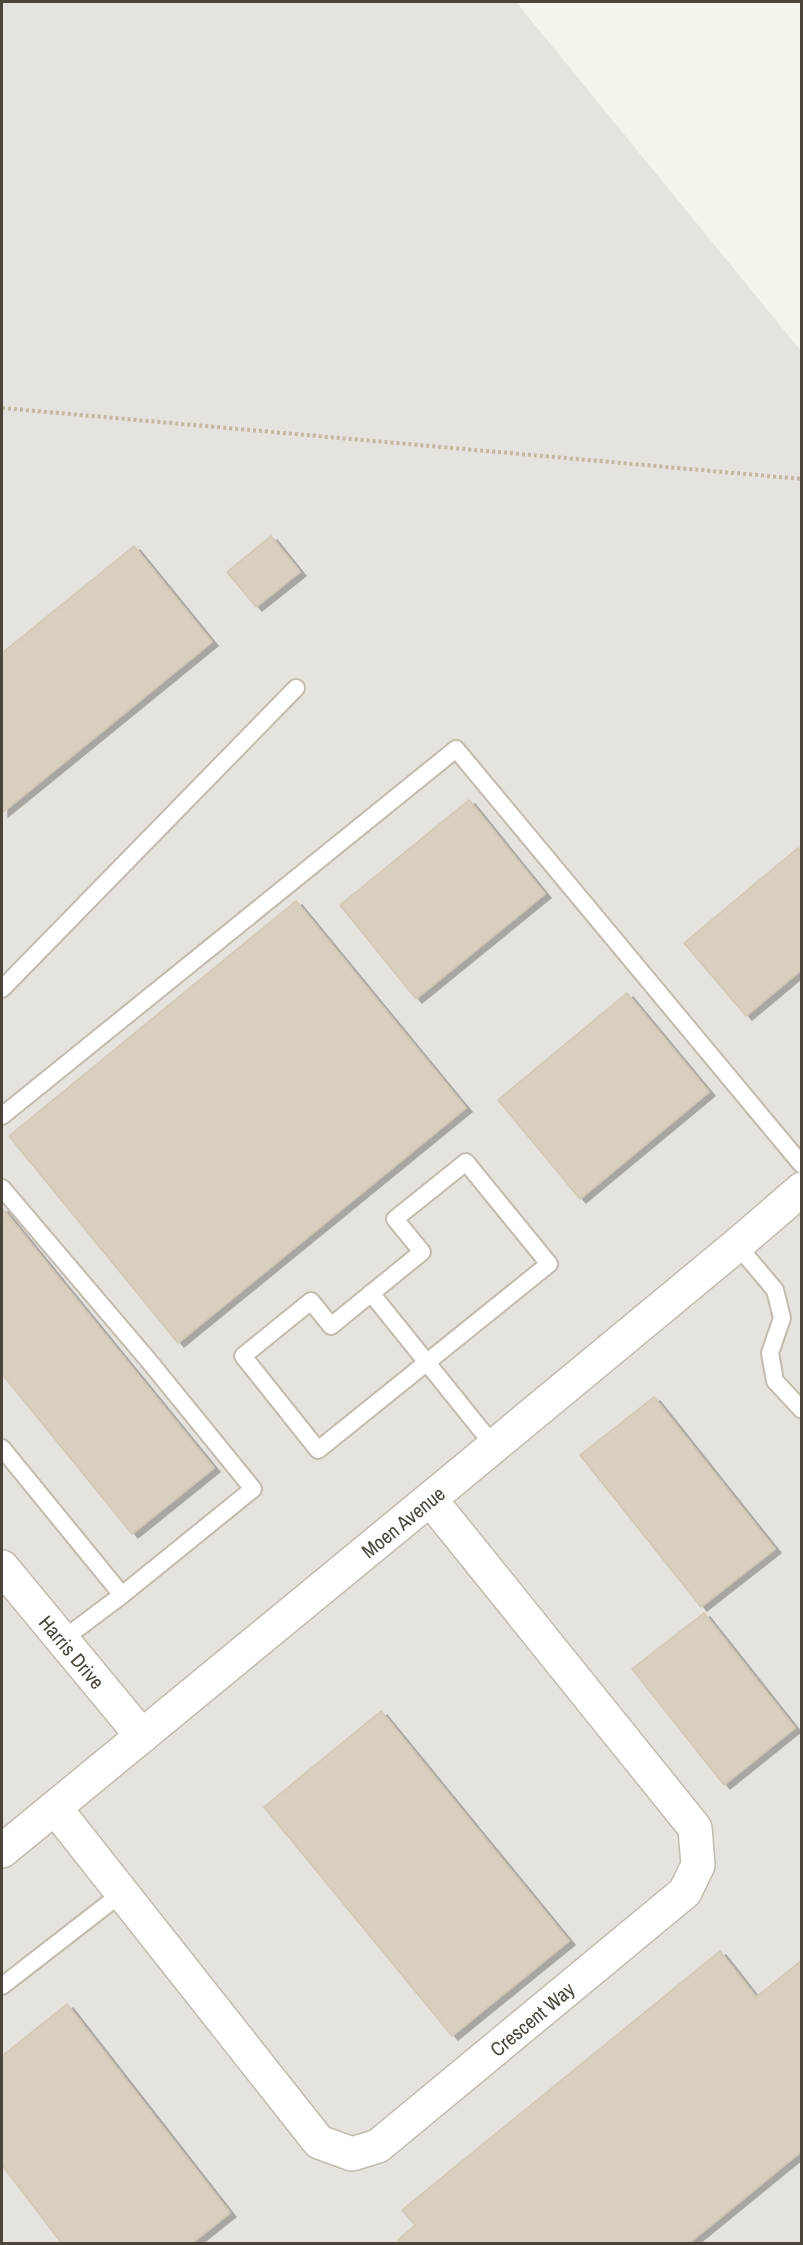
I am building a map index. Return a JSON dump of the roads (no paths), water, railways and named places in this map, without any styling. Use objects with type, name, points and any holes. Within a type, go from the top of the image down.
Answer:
[{"type":"street","name":"Moen Avenue","points":[[5,1840],[55,1808],[737,1245],[801,1189]]},
{"type":"street","name":"Crescent Way","points":[[55,1808],[320,2142],[352,2154],[378,2146],[685,1892],[698,1865],[695,1828],[430,1499]]},
{"type":"street","name":"Harris Drive","points":[[6,1581],[62,1640],[142,1736]]},
{"type":"lane","points":[[2,989],[296,688]]},
{"type":"lane","points":[[2,1116],[456,750],[801,1165]]},
{"type":"lane","points":[[466,1161],[549,1264],[425,1363],[318,1450],[243,1356],[311,1301],[331,1326],[422,1252],[395,1219],[466,1161]]},
{"type":"lane","points":[[2,1188],[254,1489],[62,1640]]},
{"type":"lane","points":[[737,1245],[775,1290],[782,1318],[770,1353],[775,1381],[801,1410]]},
{"type":"lane","points":[[371,1293],[494,1446]]},
{"type":"lane","points":[[2,1448],[122,1595]]},
{"type":"lane","points":[[2,1986],[122,1893]]}]
